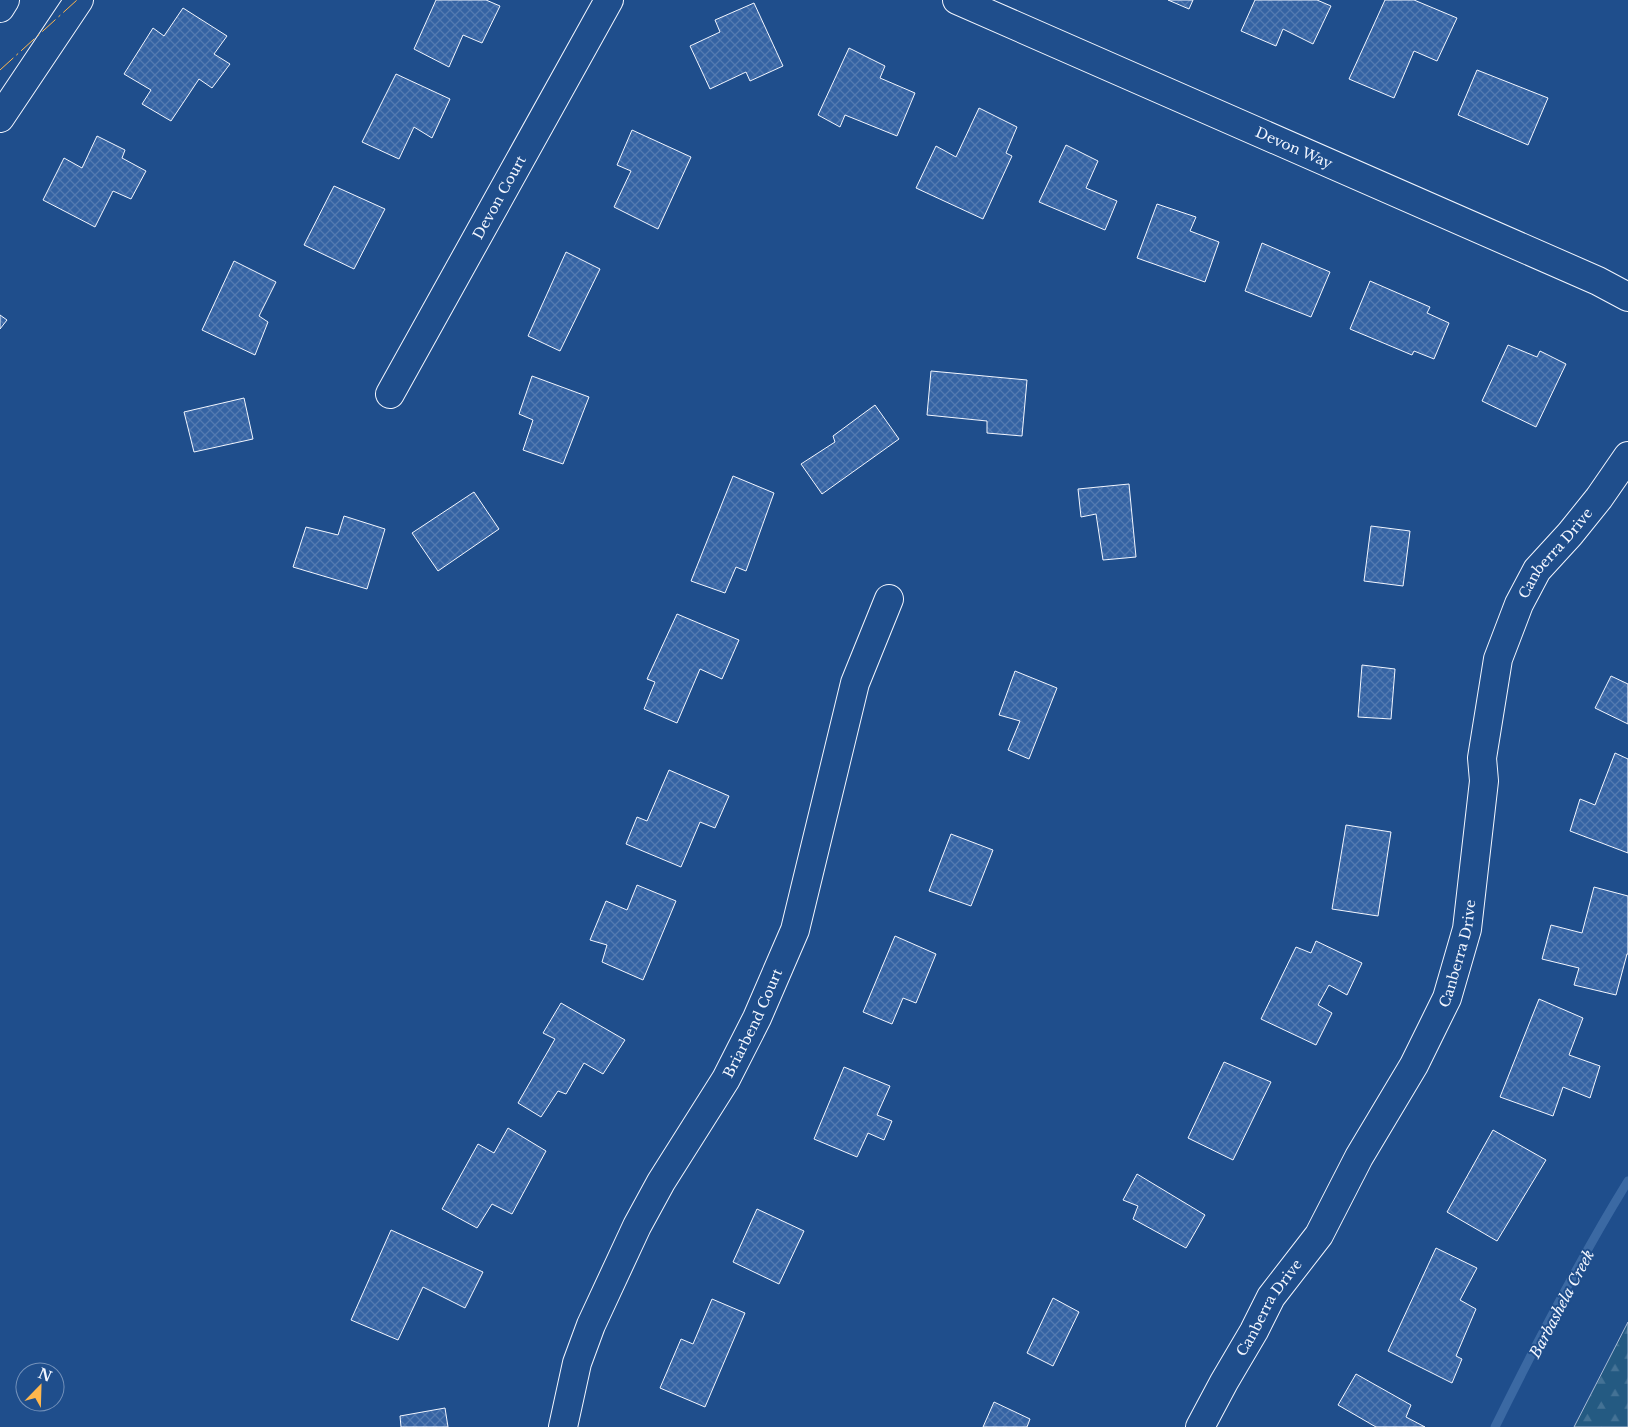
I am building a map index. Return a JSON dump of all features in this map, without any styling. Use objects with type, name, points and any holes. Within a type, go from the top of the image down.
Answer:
[{"type":"street","points":[[0,8],[5,0]]},
{"type":"street","points":[[0,118],[79,0]]},
{"type":"street","name":"Devon Court","points":[[390,394],[609,0]]},
{"type":"street","name":"Devon Way","points":[[957,0],[1598,281],[1628,298]]},
{"type":"street","name":"Canberra Drive","points":[[1200,1427],[1271,1297],[1319,1234],[1359,1157],[1414,1065],[1446,998],[1467,928],[1484,781],[1482,758],[1498,659],[1519,604],[1537,570],[1570,534],[1599,498],[1628,456]]},
{"type":"street","name":"Briarbend Court","points":[[563,1427],[577,1363],[591,1325],[637,1226],[661,1182],[726,1079],[757,1018],[795,930],[855,683],[889,598]]},
{"type":"green space","points":[[1628,1322],[1628,1427],[1574,1427]]},
{"type":"building","points":[[436,0],[486,0],[500,6],[482,43],[463,35],[449,67],[414,49]]},
{"type":"building","points":[[1168,0],[1193,0],[1189,9]]},
{"type":"building","points":[[1255,0],[1317,0],[1331,6],[1313,44],[1283,29],[1276,46],[1241,31]]},
{"type":"building","points":[[1385,0],[1414,0],[1457,18],[1437,61],[1414,51],[1394,98],[1349,79]]},
{"type":"building","points":[[754,3],[783,66],[750,81],[746,72],[710,89],[690,46],[720,32],[715,20]]},
{"type":"building","points":[[183,8],[227,36],[214,54],[230,64],[212,88],[199,79],[171,121],[142,104],[151,90],[124,74],[153,28],[164,36]]},
{"type":"building","points":[[849,48],[885,66],[880,78],[915,93],[897,136],[845,115],[840,127],[818,115]]},
{"type":"building","points":[[1477,70],[1548,98],[1528,145],[1458,115]]},
{"type":"building","points":[[396,74],[450,99],[432,138],[414,127],[399,159],[362,142]]},
{"type":"building","points":[[979,108],[1017,127],[1006,153],[1012,156],[983,219],[916,188],[936,146],[956,157]]},
{"type":"building","points":[[632,130],[691,157],[658,229],[614,207],[631,171],[617,165]]},
{"type":"building","points":[[97,136],[125,150],[122,158],[146,171],[131,199],[113,191],[95,227],[43,200],[64,158],[82,168]]},
{"type":"building","points":[[1066,145],[1098,161],[1086,188],[1117,201],[1105,230],[1039,202]]},
{"type":"building","points":[[334,186],[385,209],[354,269],[304,245]]},
{"type":"building","points":[[1157,204],[1196,217],[1190,231],[1219,242],[1205,282],[1137,258]]},
{"type":"building","points":[[1262,243],[1330,272],[1311,317],[1245,291]]},
{"type":"building","points":[[566,252],[600,269],[560,351],[528,336]]},
{"type":"building","points":[[234,261],[276,282],[259,316],[268,322],[255,355],[202,330]]},
{"type":"building","points":[[1370,281],[1430,307],[1427,313],[1449,323],[1434,359],[1414,351],[1412,355],[1350,329]]},
{"type":"building","points":[[0,315],[7,320],[0,329]]},
{"type":"building","points":[[1508,345],[1537,357],[1540,351],[1566,364],[1536,427],[1482,401]]},
{"type":"building","points":[[931,371],[1027,380],[1022,436],[987,433],[987,421],[927,415]]},
{"type":"building","points":[[532,376],[589,397],[563,464],[523,450],[533,420],[519,414]]},
{"type":"building","points":[[244,398],[253,439],[194,452],[184,412]]},
{"type":"building","points":[[875,405],[899,439],[822,494],[801,464],[835,442],[833,436]]},
{"type":"building","points":[[733,476],[774,493],[746,571],[736,567],[725,593],[691,581]]},
{"type":"building","points":[[1129,484],[1136,557],[1103,560],[1096,514],[1081,517],[1078,489]]},
{"type":"building","points":[[474,492],[499,529],[438,571],[412,533]]},
{"type":"building","points":[[344,516],[385,529],[367,589],[293,567],[306,527],[338,535]]},
{"type":"building","points":[[1371,526],[1410,531],[1403,586],[1364,581]]},
{"type":"building","points":[[677,614],[739,640],[722,679],[700,669],[677,723],[644,709],[655,682],[647,679]]},
{"type":"building","points":[[1362,665],[1395,669],[1391,719],[1358,717]]},
{"type":"building","points":[[1015,671],[1057,688],[1029,759],[1008,750],[1020,721],[999,715]]},
{"type":"building","points":[[1611,676],[1628,684],[1628,724],[1595,708]]},
{"type":"building","points":[[1615,753],[1628,759],[1628,853],[1570,831],[1580,799],[1595,805]]},
{"type":"building","points":[[669,770],[729,796],[715,828],[700,822],[681,867],[626,844],[637,817],[647,821]]},
{"type":"building","points":[[1346,825],[1391,832],[1378,916],[1332,909]]},
{"type":"building","points":[[951,834],[993,850],[971,906],[929,891]]},
{"type":"building","points":[[637,885],[676,901],[643,980],[602,962],[607,945],[590,940],[606,901],[627,910]]},
{"type":"building","points":[[1594,887],[1628,896],[1628,954],[1616,995],[1574,985],[1579,968],[1542,959],[1551,925],[1582,933]]},
{"type":"building","points":[[895,936],[936,954],[916,1003],[903,998],[892,1024],[863,1012]]},
{"type":"building","points":[[1316,941],[1362,963],[1347,995],[1329,985],[1318,1005],[1332,1013],[1316,1045],[1261,1019],[1296,947],[1311,953]]},
{"type":"building","points":[[1539,999],[1583,1018],[1569,1055],[1600,1066],[1590,1098],[1563,1087],[1553,1116],[1500,1097]]},
{"type":"building","points":[[561,1003],[625,1040],[603,1074],[584,1063],[566,1094],[558,1091],[541,1117],[518,1103],[555,1039],[543,1033]]},
{"type":"building","points":[[1224,1062],[1271,1082],[1233,1160],[1188,1138]]},
{"type":"building","points":[[844,1067],[890,1086],[877,1115],[892,1121],[884,1140],[868,1133],[857,1157],[814,1139]]},
{"type":"building","points":[[508,1128],[546,1151],[512,1214],[492,1204],[477,1228],[442,1209],[478,1144],[494,1153]]},
{"type":"building","points":[[1493,1130],[1546,1160],[1497,1241],[1447,1212]]},
{"type":"building","points":[[1137,1174],[1205,1215],[1186,1248],[1133,1219],[1138,1206],[1123,1200]]},
{"type":"building","points":[[757,1209],[804,1231],[779,1284],[733,1262]]},
{"type":"building","points":[[391,1230],[483,1272],[465,1308],[423,1287],[398,1340],[351,1320]]},
{"type":"building","points":[[1436,1248],[1477,1268],[1460,1300],[1476,1309],[1456,1356],[1462,1359],[1452,1383],[1388,1351]]},
{"type":"building","points":[[1053,1298],[1079,1312],[1053,1366],[1027,1353]]},
{"type":"building","points":[[712,1299],[745,1313],[705,1407],[660,1388],[681,1339],[693,1344]]},
{"type":"building","points":[[1356,1374],[1411,1405],[1406,1417],[1425,1427],[1376,1427],[1338,1405]]},
{"type":"building","points":[[994,1402],[1030,1419],[1027,1427],[983,1427]]},
{"type":"building","points":[[445,1408],[448,1427],[401,1427],[400,1416]]},
{"type":"waterway","name":"Barbashela Creek","points":[[1495,1427],[1558,1302],[1628,1181]]},
{"type":"power","points":[[0,70],[77,0]]}]
